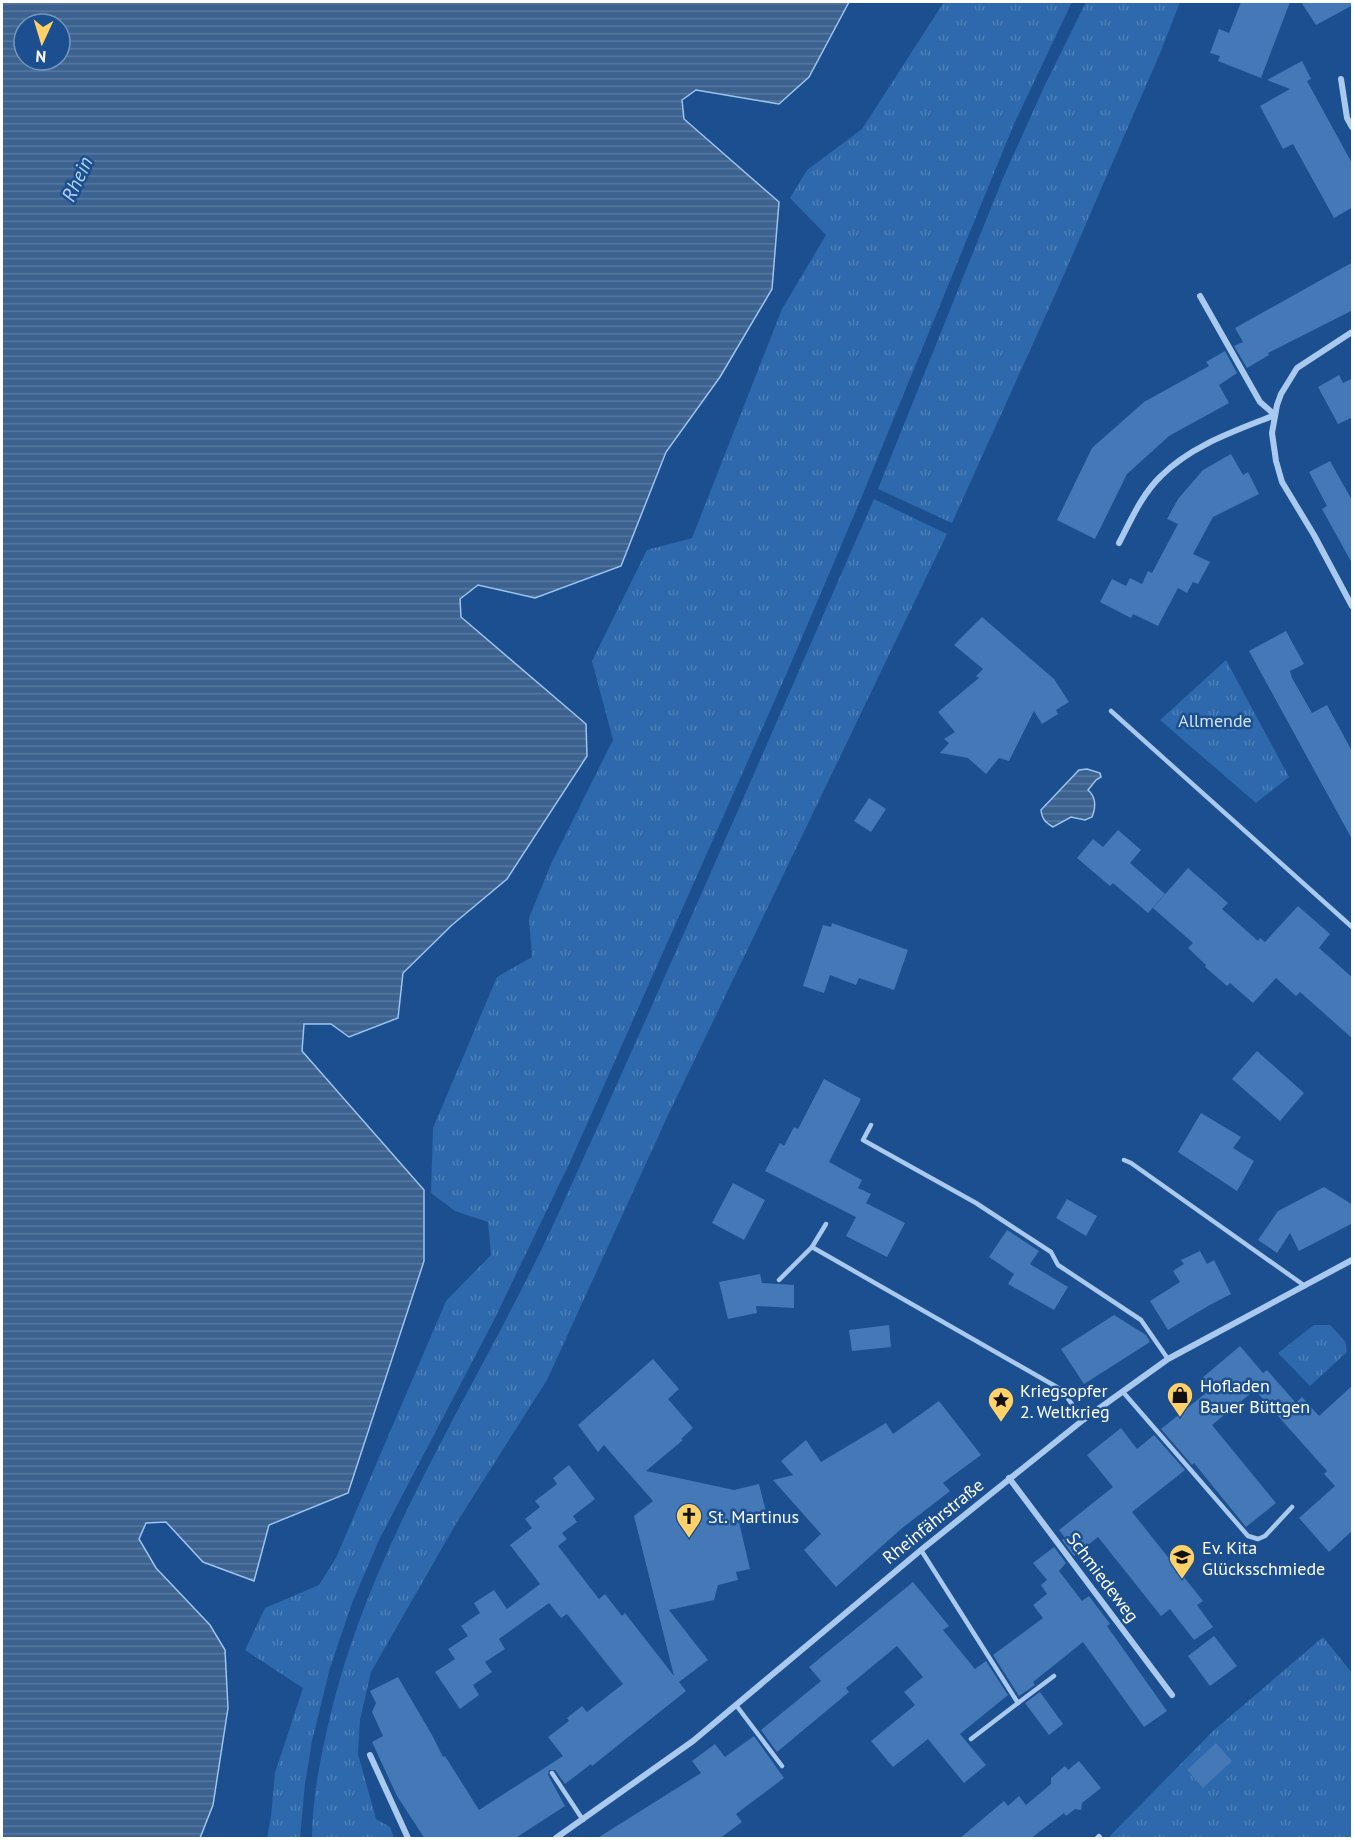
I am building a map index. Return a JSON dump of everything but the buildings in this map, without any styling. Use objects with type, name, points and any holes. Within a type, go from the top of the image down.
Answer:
[{"type":"street","points":[[1341,79],[1347,118],[1353,127]]},
{"type":"street","points":[[1200,296],[1260,402],[1275,415]]},
{"type":"street","points":[[1353,332],[1297,368],[1281,394],[1272,433],[1282,482],[1353,606]]},
{"type":"street","points":[[1119,543],[1141,501],[1160,476],[1188,455],[1218,438],[1275,415]]},
{"type":"street","name":"Rheinfährstraße","points":[[556,1839],[693,1741],[921,1550],[1083,1420],[1168,1359],[1353,1260]]},
{"type":"street","name":"Schmiedeweg","points":[[1009,1478],[1172,1695]]},
{"type":"street","points":[[370,1755],[408,1839]]},
{"type":"lane","points":[[1111,711],[1353,927]]},
{"type":"lane","points":[[871,1125],[862,1140],[976,1203],[1051,1252],[1059,1265],[1142,1320],[1168,1359]]},
{"type":"lane","points":[[1124,1160],[1305,1286]]},
{"type":"lane","points":[[779,1280],[812,1247],[826,1224]]},
{"type":"lane","points":[[812,1247],[1062,1390],[1083,1420]]},
{"type":"lane","points":[[1123,1392],[1248,1536],[1258,1539],[1265,1536],[1292,1507]]},
{"type":"lane","points":[[921,1550],[1018,1703]]},
{"type":"lane","points":[[971,1740],[1053,1676]]},
{"type":"lane","points":[[736,1705],[782,1766]]},
{"type":"lane","points":[[552,1773],[583,1820]]},
{"type":"green space","points":[[944,2],[1072,2],[1014,124],[789,668],[571,1160],[494,1320],[379,1540],[352,1603],[330,1668],[312,1741],[300,1838],[267,1838],[275,1773],[303,1688],[245,1650],[265,1608],[319,1585],[336,1558],[446,1301],[491,1255],[488,1222],[455,1211],[431,1193],[433,1128],[497,977],[532,957],[529,918],[551,864],[613,740],[592,661],[647,550],[692,538],[782,309],[826,235],[790,198],[807,170],[862,129]]},
{"type":"green space","points":[[1086,2],[1180,2],[1059,286],[952,523],[878,489],[1003,178]]},
{"type":"green space","points":[[874,499],[947,534],[669,1113],[547,1380],[457,1522],[371,1672],[360,1720],[358,1754],[376,1819],[390,1827],[394,1838],[312,1838],[316,1784],[327,1730],[345,1663],[368,1597],[426,1471],[554,1223],[676,952]]},
{"type":"green space","name":"Allmende","points":[[1226,660],[1289,777],[1256,803],[1160,720]]},
{"type":"green space","points":[[1314,1325],[1330,1325],[1345,1341],[1347,1352],[1310,1386],[1278,1353]]},
{"type":"green space","points":[[1323,1637],[1352,1673],[1352,1838],[1108,1838],[1212,1732]]},
{"type":"water","name":"Rhein","points":[[2,2],[849,2],[809,77],[779,104],[696,90],[682,100],[684,119],[779,202],[772,289],[720,377],[666,452],[621,566],[535,598],[478,585],[460,599],[461,617],[586,724],[587,756],[507,879],[452,925],[403,973],[398,1018],[349,1037],[331,1024],[304,1024],[302,1051],[424,1190],[424,1261],[348,1493],[269,1525],[254,1581],[203,1562],[166,1522],[146,1523],[139,1539],[156,1568],[210,1625],[225,1650],[228,1708],[213,1805],[200,1838],[2,1838]]},
{"type":"water","points":[[1087,769],[1100,773],[1101,777],[1088,790],[1094,802],[1092,817],[1085,820],[1071,817],[1053,827],[1048,824],[1041,810],[1079,770]]},
{"type":"place","name":"Hofladen Bauer Büttgen","points":[[1180,1418]]},
{"type":"place","name":"Kriegsopfer 2. Weltkrieg","points":[[1001,1423]]},
{"type":"place","name":"St. Martinus","points":[[689,1539]]},
{"type":"place","name":"Ev. Kita Glücksschmiede","points":[[1182,1580]]}]
